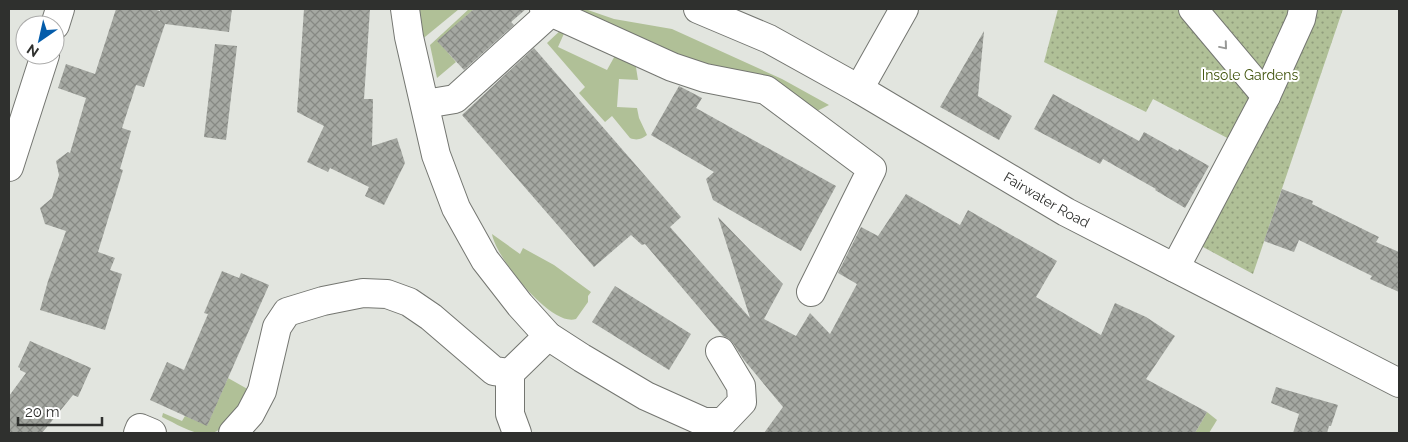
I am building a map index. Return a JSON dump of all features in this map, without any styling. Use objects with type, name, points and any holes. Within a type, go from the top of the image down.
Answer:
[{"type":"street","points":[[405,9],[409,37],[436,155],[456,208],[485,260],[520,305],[548,336],[646,396],[704,422],[715,423],[723,422],[742,402],[741,386],[720,351]]},
{"type":"street","name":"Fairwater Road","points":[[698,9],[769,39],[859,89],[1066,212],[1399,384]]},
{"type":"street","points":[[859,89],[904,9]]},
{"type":"street","points":[[1193,9],[1266,96]]},
{"type":"street","points":[[1176,268],[1266,96],[1304,9]]},
{"type":"street","points":[[425,104],[455,99],[548,10],[672,67],[705,78],[766,90],[872,169],[811,292]]},
{"type":"street","points":[[9,167],[42,65]]},
{"type":"street","points":[[233,433],[250,414],[262,390],[277,326],[287,312],[363,293],[387,294],[409,302],[431,317],[494,371],[510,373]]},
{"type":"street","points":[[517,433],[510,414],[510,373],[548,336]]},
{"type":"street","points":[[138,433],[140,428],[152,433]]},
{"type":"green space","points":[[418,9],[459,9],[420,41]]},
{"type":"green space","points":[[469,9],[474,9],[438,41],[456,62],[437,78],[430,45]]},
{"type":"green space","points":[[558,9],[585,9],[614,19],[672,29],[782,79],[829,105],[809,115],[691,67]]},
{"type":"green space","name":"Insole Gardens","points":[[1058,9],[1343,9],[1253,274],[1179,234],[1233,141],[1153,99],[1146,112],[1044,62]]},
{"type":"green space","points":[[563,28],[566,29],[558,47],[607,70],[617,52],[635,61],[638,80],[619,79],[617,107],[637,108],[639,118],[647,135],[639,139],[630,138],[612,116],[605,122],[579,93],[585,87],[547,43]]},
{"type":"green space","points":[[492,234],[520,254],[523,248],[554,265],[591,292],[588,296],[588,302],[576,319],[565,319],[553,313],[539,302],[513,273],[495,244]]},
{"type":"green space","points":[[228,378],[251,391],[220,429],[213,433],[199,433],[183,428],[162,417],[163,413],[182,421],[185,416],[207,425]]},
{"type":"green space","points":[[1207,412],[1217,420],[1209,433],[1195,433]]},
{"type":"building","points":[[116,9],[153,9],[160,11],[160,9],[232,9],[229,32],[165,24],[144,87],[136,85],[122,128],[131,131],[120,169],[123,170],[98,252],[115,258],[110,270],[122,274],[105,330],[40,310],[66,231],[45,224],[40,208],[52,198],[59,175],[56,161],[68,152],[70,153],[86,98],[58,88],[66,64],[95,74]]},
{"type":"building","points":[[304,9],[370,9],[364,99],[373,99],[372,146],[397,138],[405,163],[384,205],[365,196],[369,187],[330,168],[328,172],[307,162],[324,126],[297,112]]},
{"type":"building","points":[[474,9],[526,9],[511,22],[514,25],[464,70],[437,41]]},
{"type":"building","points":[[984,31],[978,96],[1012,116],[999,140],[940,107]]},
{"type":"building","points":[[215,44],[237,46],[226,140],[204,137]]},
{"type":"building","points":[[534,48],[681,217],[670,227],[750,318],[718,217],[783,284],[764,319],[796,336],[810,313],[830,334],[857,284],[838,273],[861,227],[878,236],[906,194],[960,225],[968,210],[1057,261],[1036,297],[1101,335],[1115,303],[1146,317],[1175,336],[1146,379],[1207,412],[1195,433],[764,433],[783,407],[744,360],[733,343],[723,336],[645,244],[642,245],[631,235],[594,267],[462,115]]},
{"type":"building","points":[[679,86],[702,98],[696,108],[836,186],[801,251],[713,200],[706,179],[714,172],[651,135]]},
{"type":"building","points":[[1053,94],[1139,141],[1144,132],[1209,166],[1185,208],[1103,159],[1100,164],[1034,129]]},
{"type":"building","points":[[1282,189],[1313,201],[1312,204],[1379,237],[1376,242],[1399,252],[1399,292],[1370,279],[1372,276],[1299,240],[1294,252],[1264,241]]},
{"type":"building","points":[[222,271],[239,278],[241,273],[269,285],[207,426],[150,400],[167,362],[184,370],[208,314],[204,313]]},
{"type":"building","points":[[615,286],[691,334],[669,370],[592,322]]},
{"type":"building","points":[[30,341],[91,368],[78,397],[73,395],[42,433],[9,433],[9,396],[26,373],[18,367]]},
{"type":"building","points":[[1276,387],[1338,405],[1327,433],[1293,433],[1299,414],[1271,403]]}]
